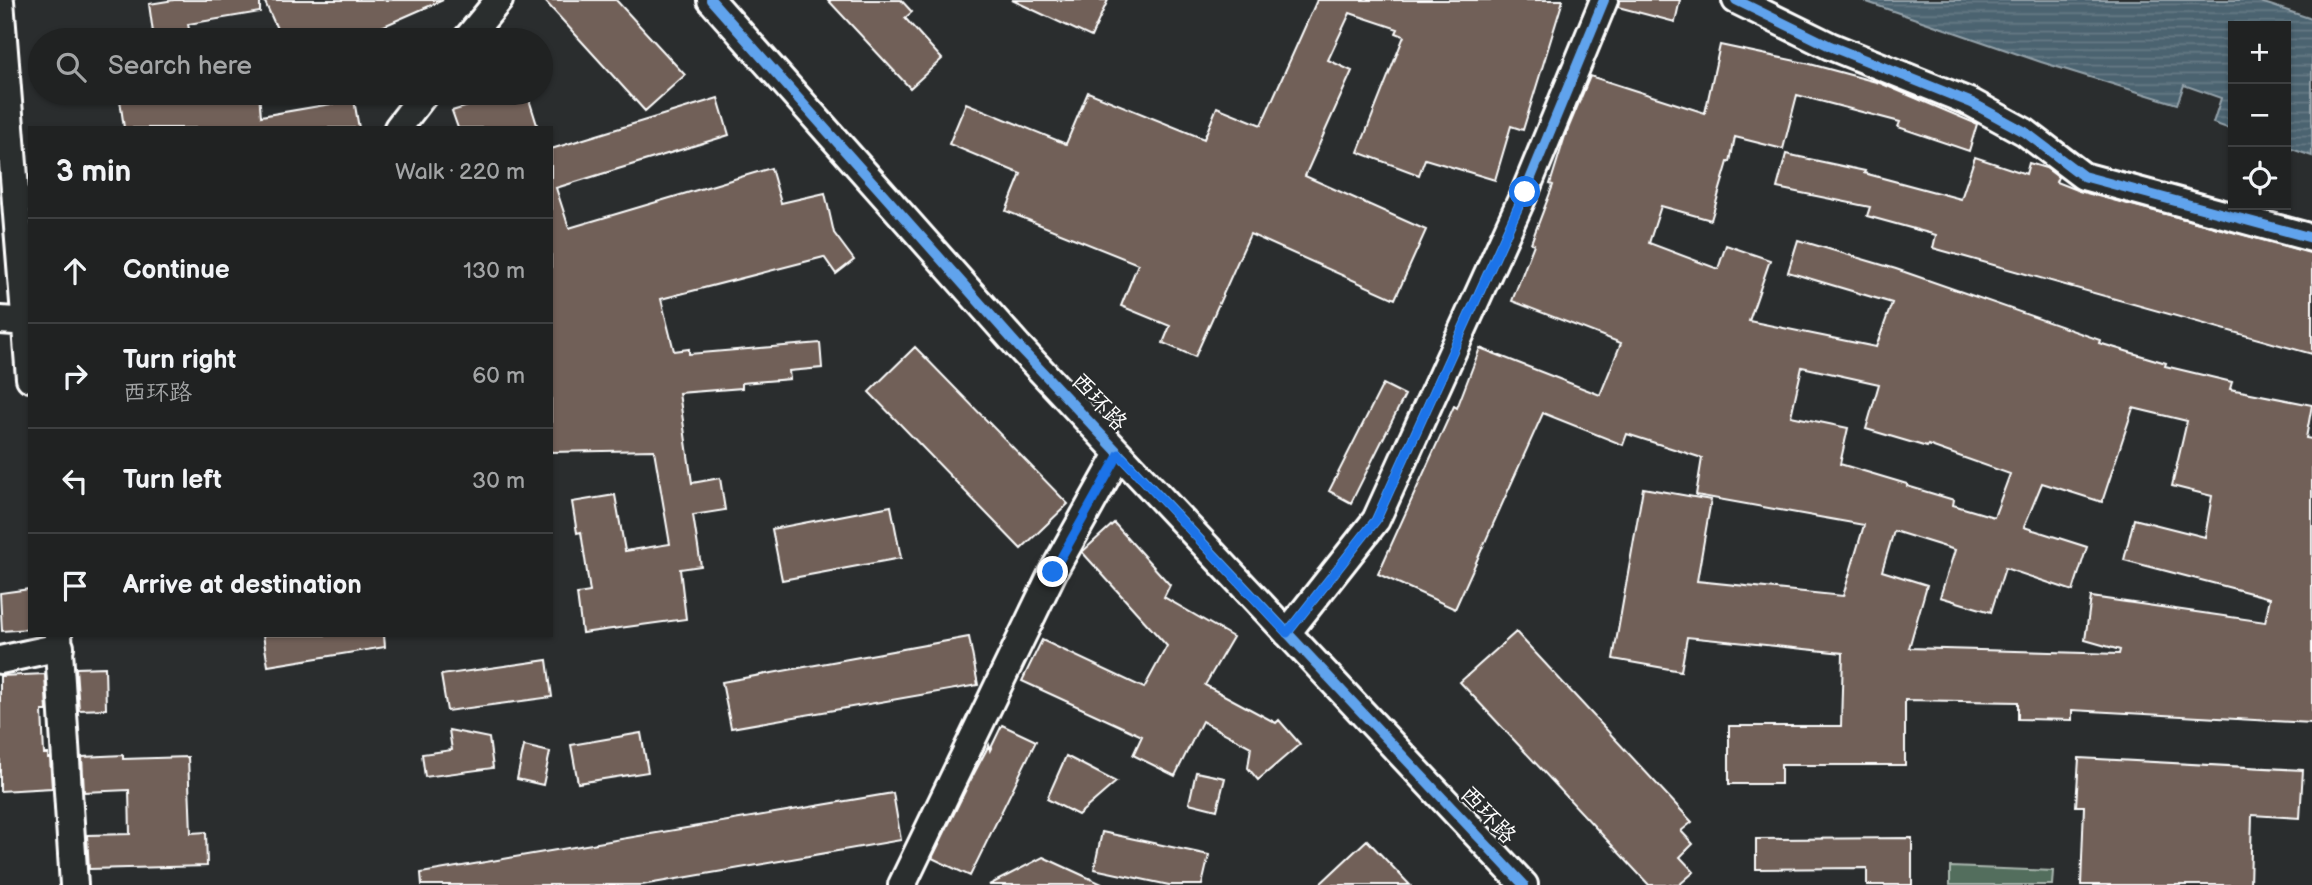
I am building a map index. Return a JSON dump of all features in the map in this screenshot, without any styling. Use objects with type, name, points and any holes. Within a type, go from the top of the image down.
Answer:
[{"type":"street","points":[[476,28],[499,0]]},
{"type":"street","name":"西环路","points":[[711,0],[1018,346],[1524,885]]},
{"type":"street","points":[[1287,633],[1376,520],[1525,192],[1604,0]]},
{"type":"street","points":[[1736,0],[1830,47],[1972,103],[2025,132],[2083,176],[2312,237]]},
{"type":"street","points":[[0,1],[19,321],[28,368]]},
{"type":"street","points":[[400,126],[416,105]]},
{"type":"street","points":[[902,885],[1053,572],[1119,454]]},
{"type":"street","points":[[0,660],[59,641],[74,885]]},
{"type":"green space","points":[[1950,867],[2053,871],[2052,885],[1950,885]]},
{"type":"water","points":[[1861,0],[2255,0],[2312,19],[2312,156],[2291,149],[2291,21],[2228,21],[2228,128],[2213,123],[2221,98],[2184,85],[2177,104],[2041,62]]},
{"type":"building","points":[[174,0],[260,0],[260,12],[188,24],[189,28],[152,28],[149,4]]},
{"type":"building","points":[[264,0],[443,0],[379,28],[277,28]]},
{"type":"building","points":[[544,0],[616,0],[685,75],[645,111]]},
{"type":"building","points":[[828,0],[901,0],[912,12],[905,18],[942,59],[910,88]]},
{"type":"building","points":[[1012,0],[1108,0],[1091,37]]},
{"type":"building","points":[[1317,0],[1563,0],[1523,130],[1511,126],[1495,180],[1425,159],[1419,175],[1358,152],[1404,36],[1396,33],[1398,29],[1350,13],[1328,60],[1352,71],[1305,176],[1426,230],[1395,299],[1250,234],[1195,357],[1163,343],[1170,326],[1121,306],[1138,264],[1006,211],[1021,174],[949,144],[966,103],[1066,144],[1088,92],[1204,139],[1217,107],[1261,125]]},
{"type":"building","points":[[1619,0],[1680,0],[1675,22],[1618,7]]},
{"type":"building","points":[[1720,45],[1810,64],[1880,83],[1977,124],[1969,151],[1898,127],[1900,122],[1797,95],[1783,149],[1735,137],[1730,162],[1711,220],[1661,206],[1649,243],[1718,269],[1726,245],[1770,260],[1749,321],[1876,347],[1892,303],[1788,272],[1798,240],[1896,269],[2100,340],[2099,343],[2166,363],[2165,366],[2232,382],[2230,389],[2312,405],[2306,438],[2312,439],[2312,723],[2072,710],[2072,720],[2018,719],[2018,702],[1905,700],[1905,765],[1781,765],[1781,784],[1729,784],[1729,726],[1841,726],[1843,653],[1687,637],[1681,671],[1613,659],[1643,488],[1711,500],[1697,581],[1843,596],[1864,525],[1696,495],[1702,458],[1627,434],[1623,445],[1543,413],[1455,609],[1378,574],[1454,406],[1457,408],[1480,348],[1600,395],[1621,343],[1512,301],[1553,185],[1550,184],[1565,136],[1590,76],[1705,113]],"holes":[[[1802,367],[1879,384],[1866,429],[1927,447],[1928,445],[2010,474],[1994,517],[1953,505],[1954,500],[1840,464],[1848,428],[1791,416]],[[2133,408],[2187,421],[2172,486],[2212,496],[2205,537],[2134,519],[2124,560],[2270,598],[2265,622],[2091,597],[2085,640],[2120,650],[2119,654],[1909,648],[1927,585],[1882,571],[1894,531],[1955,550],[1940,597],[1991,612],[2005,568],[2073,591],[2087,547],[2024,527],[2042,483],[2102,502]]]},
{"type":"building","points":[[718,98],[729,135],[556,188],[569,228],[771,168],[781,203],[825,193],[834,233],[854,260],[836,274],[824,257],[661,299],[674,351],[689,349],[689,354],[820,343],[822,368],[789,371],[790,379],[742,383],[742,388],[679,393],[692,483],[720,478],[725,510],[693,515],[701,566],[680,569],[686,619],[582,633],[577,594],[590,592],[581,532],[577,533],[572,502],[615,495],[625,551],[670,544],[654,450],[553,452],[553,148]]},
{"type":"building","points":[[121,105],[260,105],[261,116],[325,105],[355,105],[359,126],[124,126]]},
{"type":"building","points":[[471,105],[531,105],[537,126],[457,126],[452,111]]},
{"type":"building","points":[[1786,154],[1865,171],[1864,173],[1961,199],[1975,157],[2026,174],[2029,163],[2046,168],[2058,177],[2056,182],[2079,191],[2312,253],[2312,354],[1933,248],[1936,235],[1867,216],[1870,207],[1777,188]]},
{"type":"building","points":[[915,347],[1068,504],[1021,549],[869,392]]},
{"type":"building","points":[[1383,384],[1405,395],[1351,503],[1329,491]]},
{"type":"building","points":[[891,506],[901,558],[782,580],[772,529]]},
{"type":"building","points":[[1114,523],[1170,585],[1164,597],[1233,637],[1205,685],[1276,723],[1279,720],[1300,744],[1258,780],[1248,768],[1251,747],[1202,721],[1175,776],[1133,755],[1142,736],[1022,681],[1042,640],[1144,688],[1167,646],[1082,552]]},
{"type":"building","points":[[28,589],[28,629],[2,631],[0,593]]},
{"type":"building","points":[[1516,632],[1692,822],[1681,831],[1693,844],[1680,857],[1694,872],[1679,885],[1649,885],[1460,682]]},
{"type":"building","points":[[263,637],[384,637],[385,647],[268,666]]},
{"type":"building","points":[[969,637],[978,685],[731,728],[722,682]]},
{"type":"building","points":[[547,660],[552,697],[447,711],[441,675]]},
{"type":"building","points":[[105,667],[106,709],[79,710],[76,668]]},
{"type":"building","points":[[45,674],[47,711],[42,711],[44,754],[48,754],[50,758],[52,788],[0,791],[0,676]]},
{"type":"building","points":[[1002,725],[1036,741],[970,876],[932,858],[989,745],[990,750]]},
{"type":"building","points":[[449,730],[489,738],[493,768],[425,777],[422,754],[452,750]]},
{"type":"building","points":[[641,733],[648,772],[578,783],[571,745]]},
{"type":"building","points":[[524,746],[550,752],[543,785],[517,779]]},
{"type":"building","points":[[123,755],[123,759],[188,757],[191,833],[206,832],[207,866],[89,869],[87,835],[130,834],[129,790],[84,792],[82,757]]},
{"type":"building","points":[[1066,756],[1116,782],[1078,815],[1047,799]]},
{"type":"building","points":[[2079,758],[2303,770],[2300,818],[2252,815],[2250,885],[2081,885],[2084,806],[2076,806]]},
{"type":"building","points":[[1196,772],[1225,778],[1217,810],[1189,803]]},
{"type":"building","points":[[893,793],[901,840],[642,885],[422,885],[421,873]]},
{"type":"building","points":[[1102,832],[1209,855],[1202,885],[1169,885],[1094,869]]},
{"type":"building","points":[[1912,838],[1912,885],[1867,885],[1867,868],[1756,869],[1756,839]]},
{"type":"building","points":[[1367,840],[1410,885],[1319,885]]},
{"type":"building","points":[[1043,857],[1104,885],[989,885]]},
{"type":"cycle path","points":[[711,0],[1018,346],[1524,885]]},
{"type":"cycle path","points":[[1287,633],[1376,520],[1525,192],[1604,0]]},
{"type":"cycle path","points":[[1736,0],[1830,46],[1972,103],[2025,132],[2083,176],[2312,238]]},
{"type":"route","points":[[1053,572],[1119,454],[1287,633],[1376,520],[1525,192]]}]
